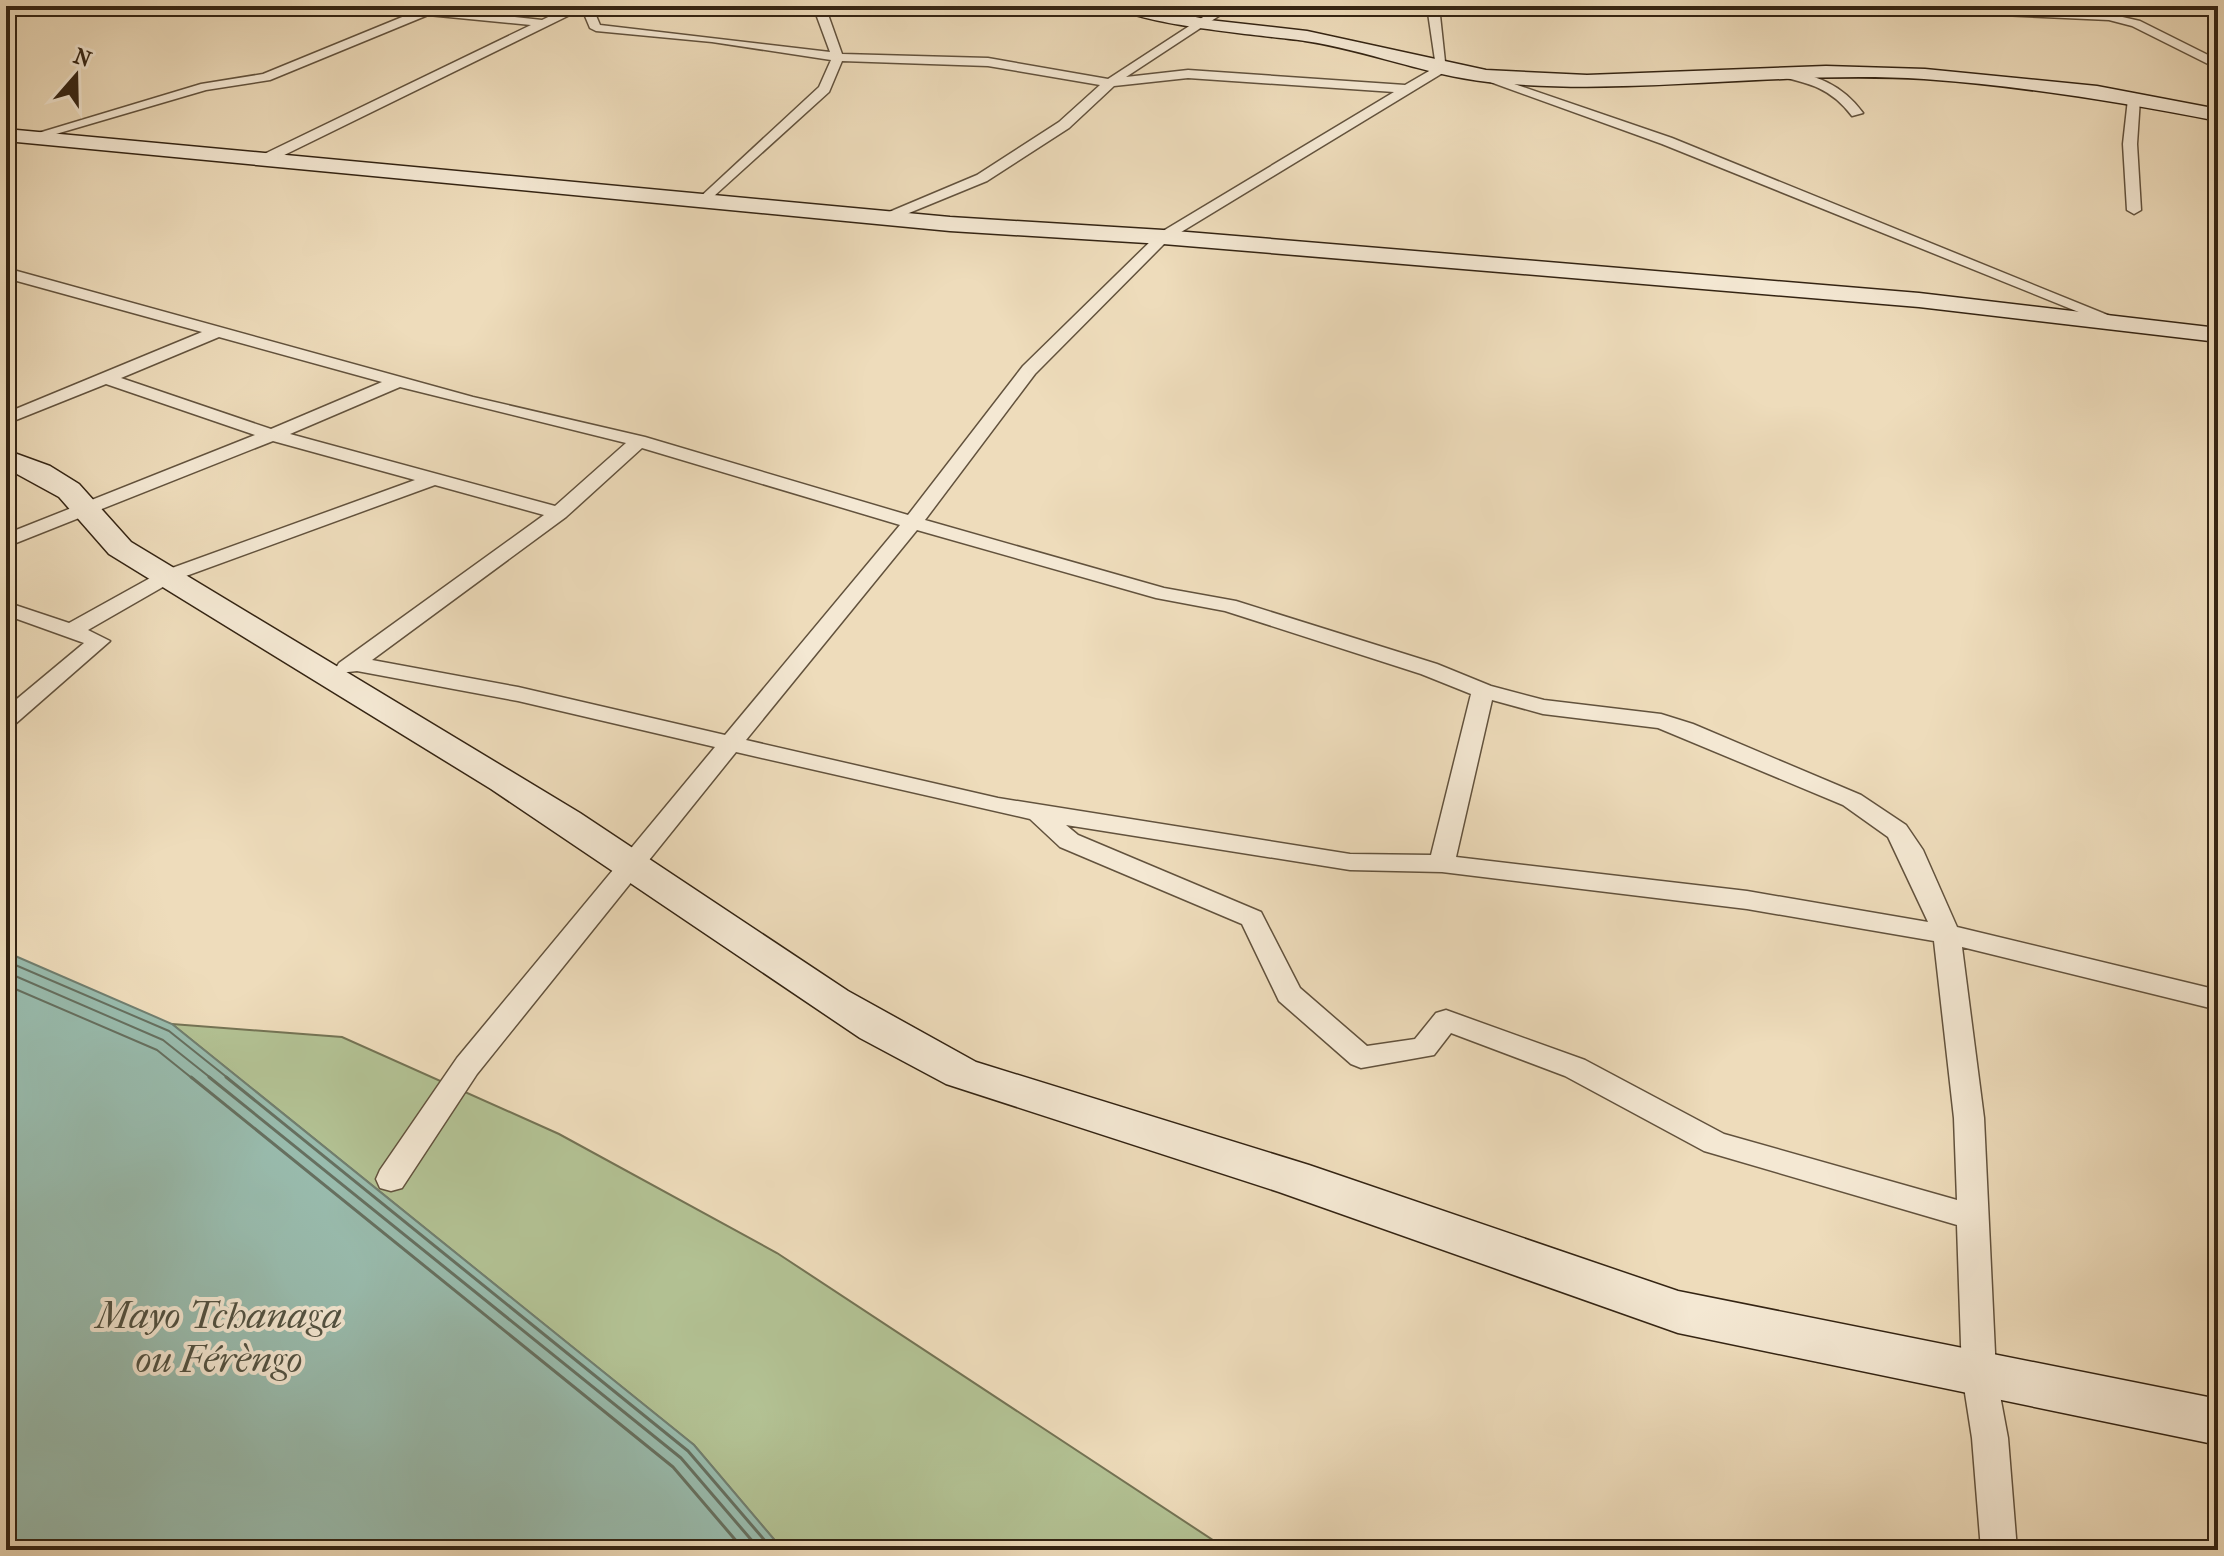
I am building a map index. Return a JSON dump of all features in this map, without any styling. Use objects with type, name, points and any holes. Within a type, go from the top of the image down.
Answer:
[{"type":"street","points":[[377,6],[569,26]]},
{"type":"street","points":[[32,137],[205,87],[266,77],[439,6]]},
{"type":"street","points":[[263,160],[580,6]]},
{"type":"street","points":[[586,6],[589,28],[712,39],[838,57],[988,62],[1110,83],[1188,74],[1408,89]]},
{"type":"street","points":[[819,6],[825,16],[829,42],[838,57]]},
{"type":"street","points":[[1124,6],[1197,23],[1307,36],[1486,76],[1587,81],[1779,72],[1925,74],[2134,99],[2218,115]]},
{"type":"street","points":[[887,218],[982,178],[1064,125],[1110,83],[1197,23],[1228,6]]},
{"type":"street","points":[[1433,6],[1442,68]]},
{"type":"street","points":[[1870,6],[2108,17]]},
{"type":"street","points":[[2060,6],[2136,23],[2218,65]]},
{"type":"street","points":[[2120,6],[2136,23]]},
{"type":"street","points":[[703,202],[825,89],[838,57]]},
{"type":"street","points":[[391,1179],[467,1066],[727,745],[914,521],[1029,370],[1163,237],[1442,68]]},
{"type":"street","points":[[1779,72],[1822,80],[1844,95],[1857,113]]},
{"type":"street","points":[[1486,76],[1667,141],[2112,320]]},
{"type":"street","points":[[2134,99],[2130,144],[2134,210]]},
{"type":"street","points":[[6,135],[887,218],[1163,237],[1904,299],[2112,320],[2218,335]]},
{"type":"street","points":[[10,277],[397,382],[639,441],[1057,566],[1163,594],[1229,605],[1429,669],[1483,691],[1543,707],[1661,721],[1852,800],[1897,831],[1910,850],[1947,934],[1969,1118],[1979,1374],[1990,1438],[1999,1550]]},
{"type":"street","points":[[6,419],[215,333]]},
{"type":"street","points":[[105,378],[272,435],[559,513]]},
{"type":"street","points":[[6,541],[397,382]]},
{"type":"street","points":[[345,669],[559,513],[639,441]]},
{"type":"street","points":[[6,458],[49,474],[87,508],[120,548],[345,669],[820,993],[921,1054],[961,1073],[1293,1178],[1636,1300],[1708,1320],[2218,1422]]},
{"type":"street","points":[[74,629],[168,576],[435,479]]},
{"type":"street","points":[[6,608],[74,629],[99,641],[6,720]]},
{"type":"street","points":[[345,669],[518,694],[727,745],[1037,812],[1350,862],[1442,864],[1747,900],[1947,934],[2218,1000]]},
{"type":"street","points":[[1442,864],[1483,691]]},
{"type":"street","points":[[1037,812],[1069,841],[1252,918],[1289,994],[1361,1057],[1424,1048],[1446,1020],[1575,1068],[1715,1143],[1973,1217]]},
{"type":"green space","points":[[172,1024],[342,1037],[559,1134],[777,1253],[1228,1550],[783,1550],[694,1445]]},
{"type":"water","name":"Mayo Tchanaga ou Férèngo","points":[[6,952],[172,1024],[694,1445],[783,1550],[18,1550],[6,1534]]}]
